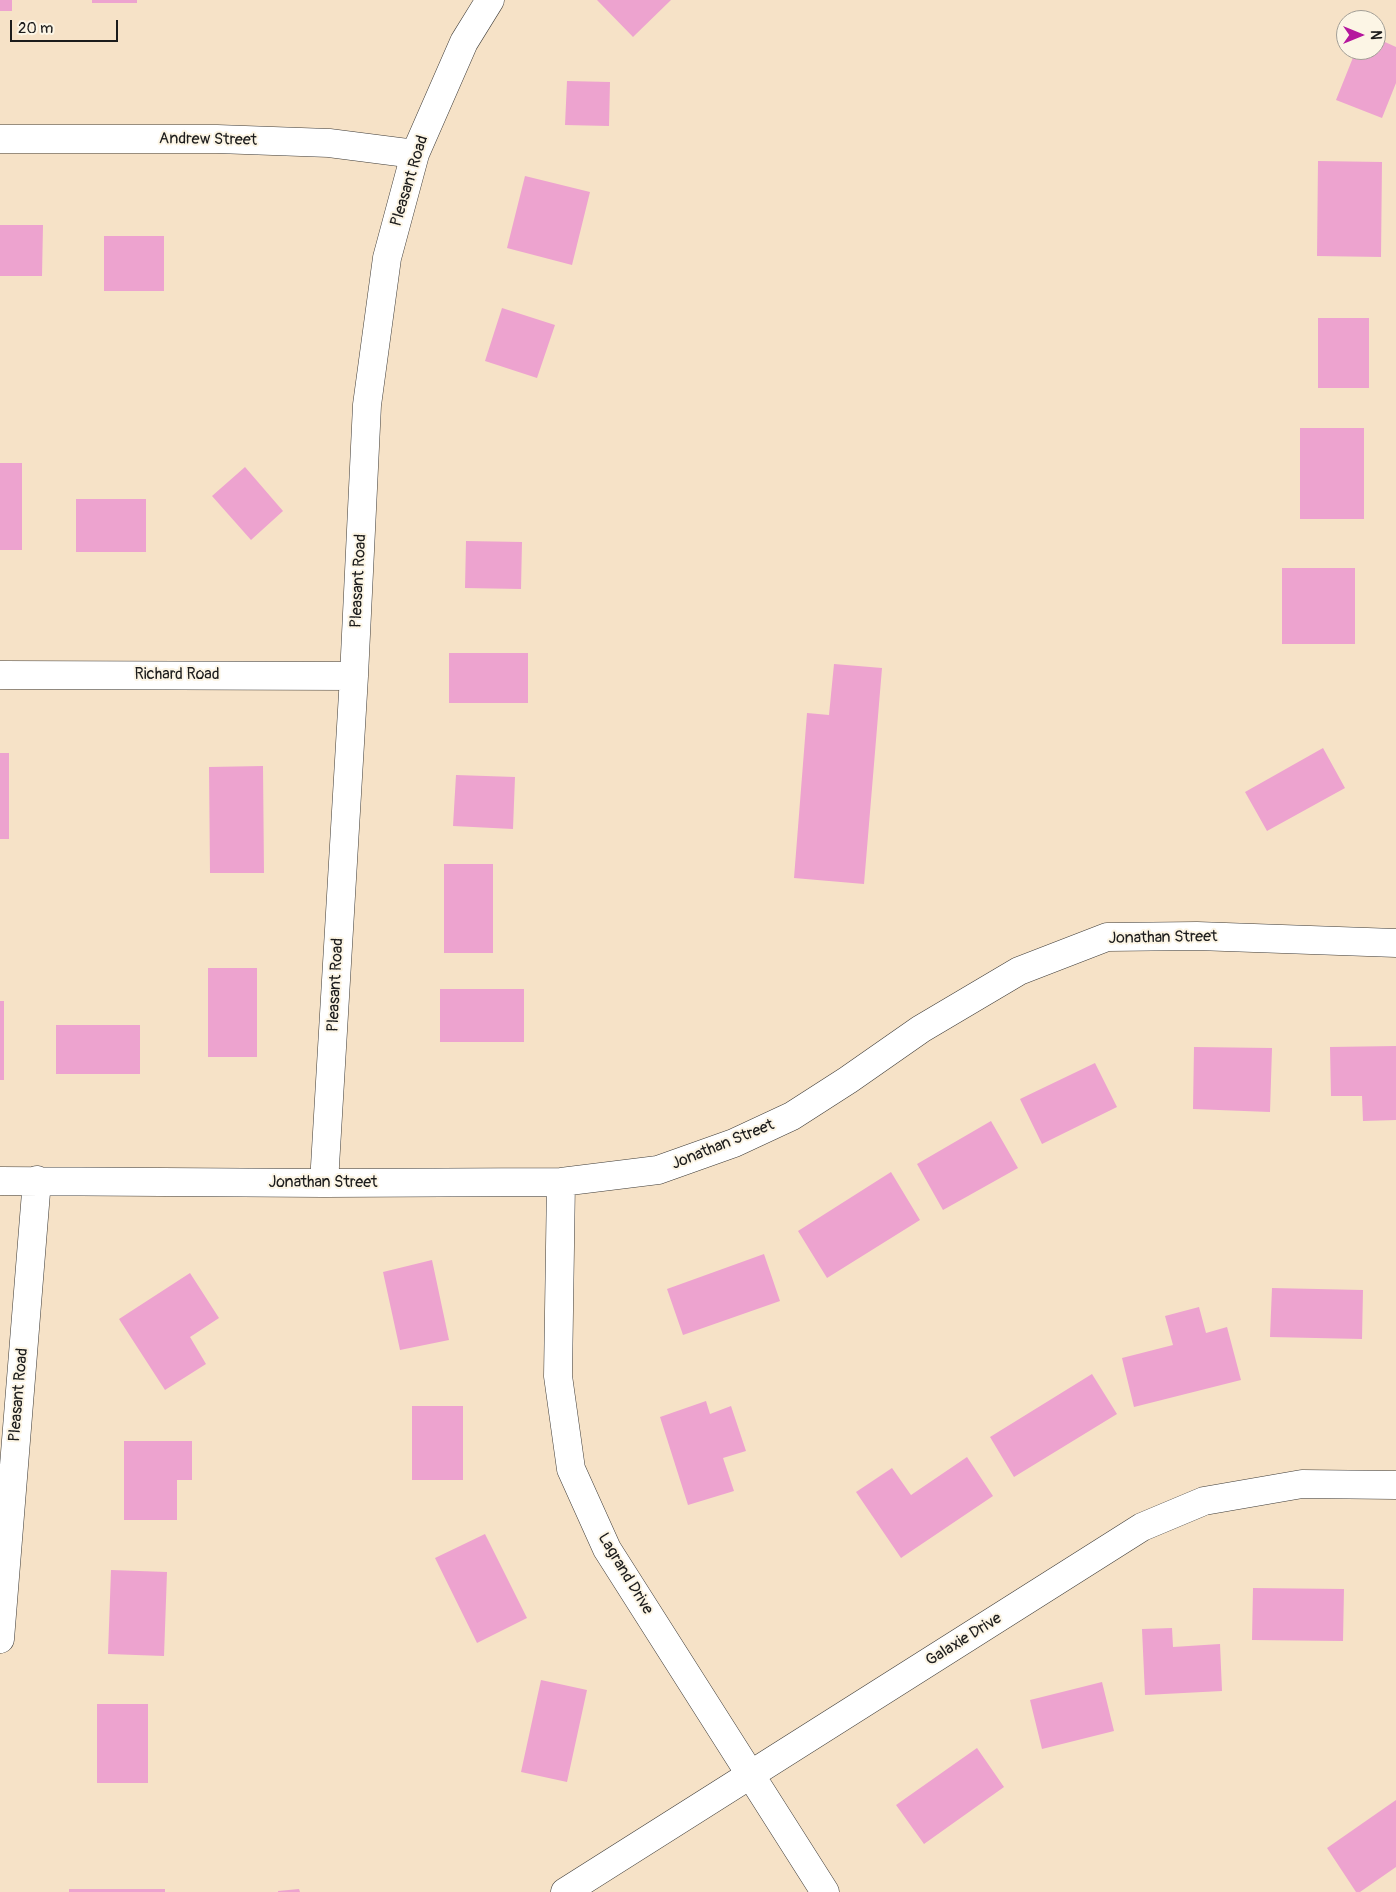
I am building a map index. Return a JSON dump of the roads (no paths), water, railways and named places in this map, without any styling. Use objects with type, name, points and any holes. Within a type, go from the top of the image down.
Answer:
[{"type":"street","name":"Pleasant Road","points":[[324,1183],[354,676],[367,405],[387,258],[415,154],[464,42],[490,0]]},
{"type":"street","name":"Andrew Street","points":[[0,139],[217,139],[328,143],[415,154]]},
{"type":"street","name":"Richard Road","points":[[0,675],[354,676]]},
{"type":"street","name":"Jonathan Street","points":[[0,1181],[561,1182],[658,1170],[734,1143],[792,1116],[921,1029],[1019,971],[1107,937],[1197,936],[1396,943]]},
{"type":"street","name":"Pleasant Road","points":[[0,1639],[37,1180]]},
{"type":"street","name":"Lagrand Drive","points":[[561,1182],[558,1376],[571,1469],[608,1549],[825,1892]]},
{"type":"street","name":"Galaxie Drive","points":[[565,1892],[1142,1527],[1204,1501],[1302,1484],[1396,1485]]}]
